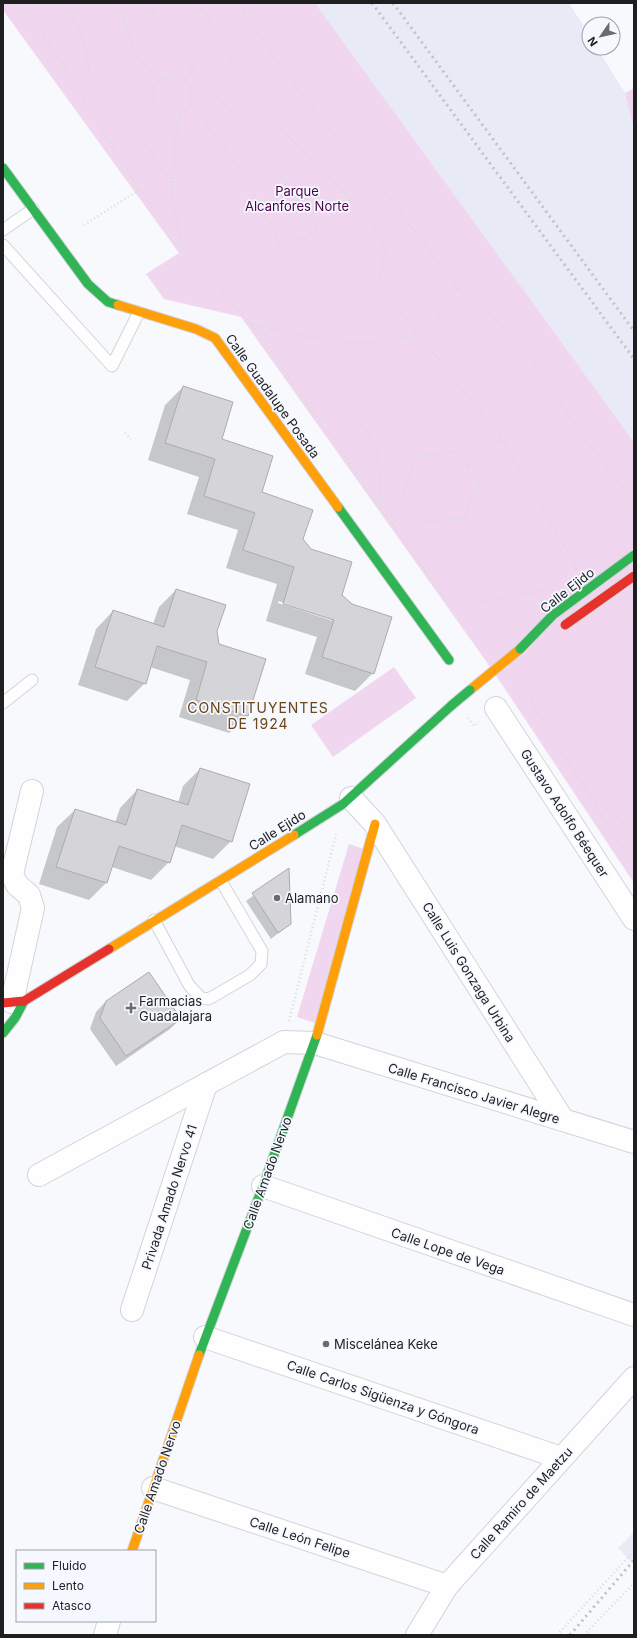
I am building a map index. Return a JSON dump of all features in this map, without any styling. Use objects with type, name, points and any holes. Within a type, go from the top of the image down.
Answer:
[{"type":"street","name":"Calle Guadalupe Posada","points":[[3,168],[88,284],[108,302],[196,328],[214,338],[449,660]]},
{"type":"street","name":"Calle Ejido","points":[[3,1033],[15,1018],[13,1002],[221,880],[347,801],[452,705],[520,649],[553,615],[634,555]]},
{"type":"street","name":"Calle Ejido","points":[[520,649],[551,632],[634,576]]},
{"type":"street","name":"Gustavo Adolfo Béequer","points":[[496,708],[634,919]]},
{"type":"street","points":[[13,1002],[32,908],[28,896],[17,885],[12,874],[32,791]]},
{"type":"street","points":[[347,801],[376,824]]},
{"type":"street","name":"Calle Amado Nervo","points":[[132,1550],[205,1337],[263,1186],[315,1043],[376,824]]},
{"type":"street","name":"Calle Luis Gonzaga Urbina","points":[[376,824],[563,1120]]},
{"type":"street","points":[[39,1175],[284,1042],[315,1043]]},
{"type":"street","name":"Calle Francisco Javier Alegre","points":[[315,1043],[634,1142]]},
{"type":"street","name":"Privada Amado Nervo 41","points":[[132,1310],[206,1084]]},
{"type":"street","name":"Calle Lope de Vega","points":[[263,1186],[634,1315]]},
{"type":"street","name":"Calle Carlos Sigüenza y Góngora","points":[[205,1337],[561,1458]]},
{"type":"street","name":"Calle Ramiro de Maetzu","points":[[417,1635],[447,1586],[634,1378]]},
{"type":"street","name":"Calle León Felipe","points":[[153,1488],[447,1586]]},
{"type":"street","points":[[105,1635],[109,1622]]},
{"type":"lane","points":[[3,230],[33,209]]},
{"type":"lane","points":[[3,245],[112,366],[139,312]]},
{"type":"lane","points":[[3,703],[32,680]]},
{"type":"lane","points":[[154,920],[189,985],[201,998],[208,999],[250,975],[261,964],[262,951],[221,880]]},
{"type":"path","points":[[24,3],[139,190],[182,246],[251,324],[448,602],[472,603],[554,590]]},
{"type":"path","points":[[62,3],[72,16],[85,46],[89,71]]},
{"type":"path","points":[[120,3],[131,43],[141,62],[162,78]]},
{"type":"path","points":[[148,3],[164,32],[193,65],[214,93],[245,123],[318,231],[280,247],[262,207],[228,152],[191,103]]},
{"type":"path","points":[[195,3],[208,18],[244,82],[284,132],[370,220],[386,248],[380,283],[389,298],[502,437],[576,566],[579,579]]},
{"type":"path","points":[[238,3],[296,87],[342,144],[388,196],[458,289],[487,312],[520,342],[579,432],[634,503]]},
{"type":"path","points":[[62,63],[89,71],[103,84],[173,183]]},
{"type":"path","points":[[185,80],[193,65]]},
{"type":"path","points":[[178,76],[185,80],[190,87],[192,95],[191,103],[180,114],[164,114],[154,103],[153,89],[162,78],[178,76]]},
{"type":"path","points":[[180,114],[175,144],[172,199],[182,246]]},
{"type":"path","points":[[84,226],[139,190]]},
{"type":"path","points":[[251,324],[325,340],[383,342],[418,334],[428,327],[444,309],[458,289]]},
{"type":"path","points":[[251,324],[312,372],[366,428],[377,451],[382,507]]},
{"type":"path","points":[[125,433],[131,439]]},
{"type":"path","points":[[467,467],[502,437]]},
{"type":"path","points":[[457,452],[467,467],[480,483],[464,518],[426,522],[403,491],[418,456],[457,452]]},
{"type":"path","points":[[392,523],[414,506]]},
{"type":"path","points":[[618,609],[634,614]]},
{"type":"path","points":[[573,641],[572,648],[552,674],[531,697],[537,714],[634,867]]},
{"type":"path","points":[[589,794],[623,822],[634,842]]},
{"type":"path","points":[[284,1042],[347,801]]},
{"type":"path","points":[[623,822],[634,816]]},
{"type":"path","points":[[557,1635],[634,1551]]},
{"type":"path","points":[[584,1635],[634,1583]]},
{"type":"shaded area","points":[[315,3],[569,3],[581,22],[581,56],[602,56],[625,93],[634,130],[634,442]]},
{"type":"shaded area","points":[[634,1532],[634,1565],[618,1548]]},
{"type":"green space","name":"Parque Alcanfores Norte","points":[[3,3],[315,3],[634,442],[634,883],[493,671],[241,317],[164,299],[146,274],[179,253],[3,10]]},
{"type":"green space","points":[[634,88],[634,130],[625,93]]},
{"type":"green space","points":[[394,667],[416,698],[333,757],[311,725]]},
{"type":"green space","points":[[349,844],[364,849],[315,1023],[297,1017]]},
{"type":"building","points":[[183,386],[233,402],[222,439],[273,456],[262,492],[313,510],[303,539],[311,549],[352,562],[342,595],[352,604],[392,617],[374,674],[322,657],[334,620],[283,604],[294,567],[243,550],[255,513],[204,496],[215,459],[165,443]]},
{"type":"building","points":[[176,589],[226,605],[217,631],[219,644],[266,659],[248,716],[196,700],[207,662],[157,646],[146,684],[95,667],[113,610],[164,627]]},
{"type":"building","points":[[200,768],[250,784],[232,842],[182,825],[170,863],[119,846],[107,883],[56,867],[75,809],[126,825],[137,789],[188,805]]},
{"type":"building","points":[[289,868],[291,924],[278,933],[252,893]]},
{"type":"building","points":[[149,972],[181,1019],[126,1056],[100,1018],[106,1001]]},
{"type":"railway","points":[[372,3],[634,359]]},
{"type":"railway","points":[[393,3],[634,331]]},
{"type":"railway","points":[[570,1635],[634,1560]]},
{"type":"traffic: fast","points":[[3,168],[88,284],[108,302],[118,305]]},
{"type":"traffic: fast","points":[[338,507],[449,660]]},
{"type":"traffic: fast","points":[[520,649],[553,615],[634,555]]},
{"type":"traffic: fast","points":[[452,705],[470,690]]},
{"type":"traffic: fast","points":[[294,835],[343,804],[452,705]]},
{"type":"traffic: fast","points":[[3,1033],[15,1018],[24,1001]]},
{"type":"traffic: fast","points":[[199,1355],[263,1186],[317,1035]]},
{"type":"traffic: slow","points":[[118,305],[196,329],[215,338],[338,507]]},
{"type":"traffic: slow","points":[[470,690],[520,649]]},
{"type":"traffic: slow","points":[[317,1035],[375,824]]},
{"type":"traffic: slow","points":[[109,949],[294,835]]},
{"type":"traffic: slow","points":[[132,1550],[199,1355]]},
{"type":"traffic: jam","points":[[565,625],[634,576]]},
{"type":"traffic: jam","points":[[3,1003],[24,1001],[109,949]]},
{"type":"place","name":"Alamano","points":[[277,898]]},
{"type":"place","name":"Farmacias Guadalajara","points":[[131,1008]]},
{"type":"place","name":"Miscelánea Keke","points":[[326,1344]]},
{"type":"district","name":"CONSTITUYENTES DE 1924","points":[[258,716]]}]
